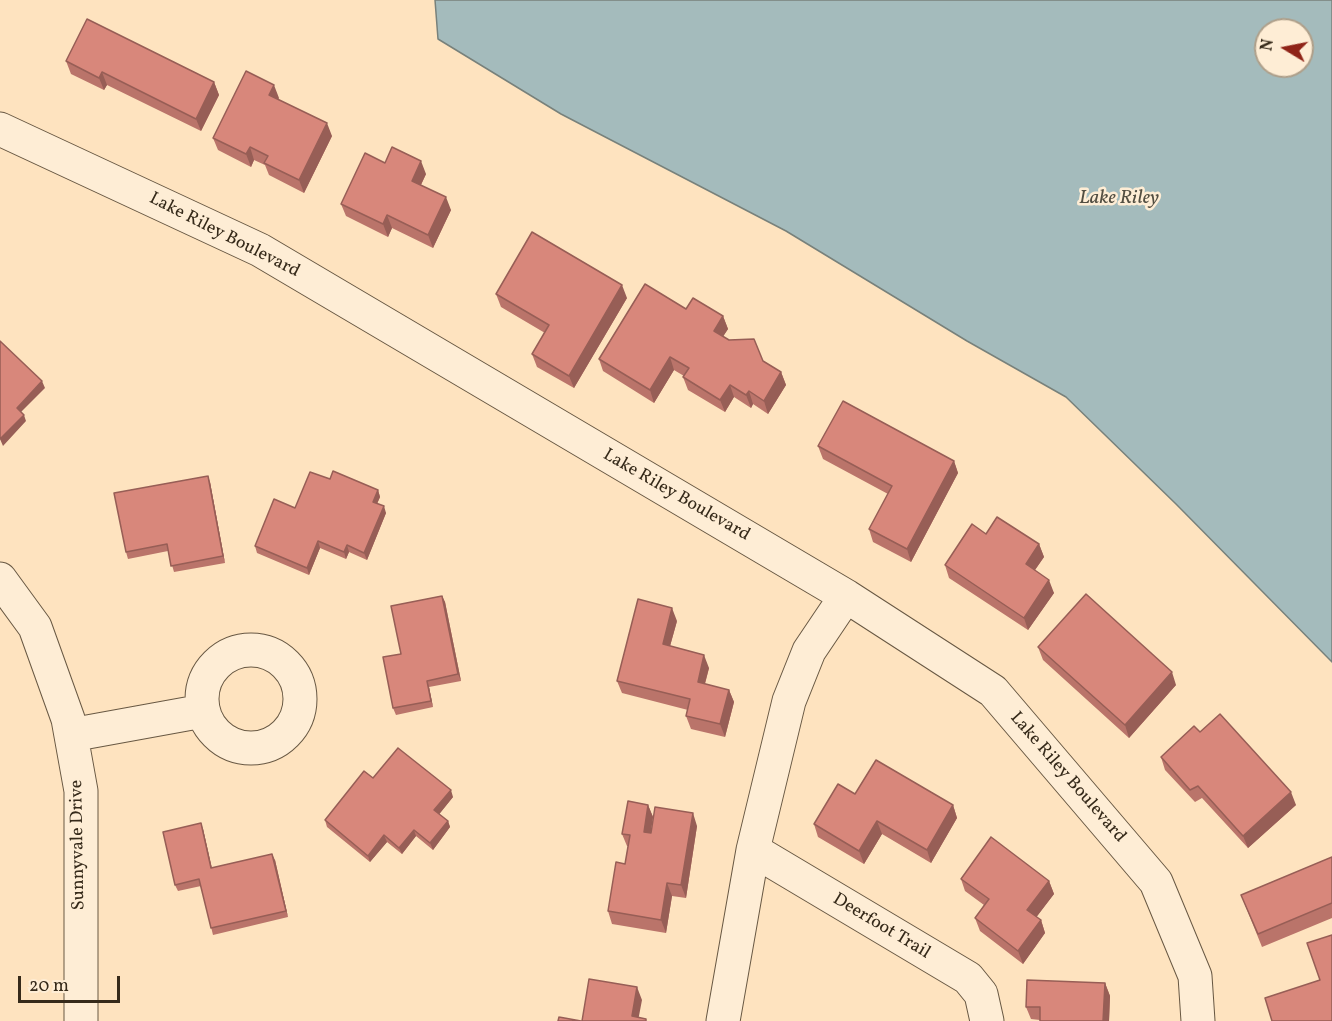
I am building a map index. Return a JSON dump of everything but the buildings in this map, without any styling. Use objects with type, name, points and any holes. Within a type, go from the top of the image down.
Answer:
[{"type":"street","name":"Lake Riley Boulevard","points":[[0,129],[260,250],[846,596],[993,691],[1156,882],[1195,976],[1198,1021]]},
{"type":"street","name":"Sunnyvale Drive","points":[[0,579],[35,627],[68,719],[71,735],[81,791],[81,1021]]},
{"type":"street","points":[[723,1021],[753,850],[789,701],[809,651],[846,596]]},
{"type":"street","points":[[71,735],[202,711]]},
{"type":"street","name":"Deerfoot Trail","points":[[753,850],[968,978],[981,994],[987,1021]]},
{"type":"water","name":"Lake Riley","points":[[435,0],[1332,0],[1332,662],[1176,504],[1066,397],[967,341],[786,231],[561,114],[438,39]]}]
